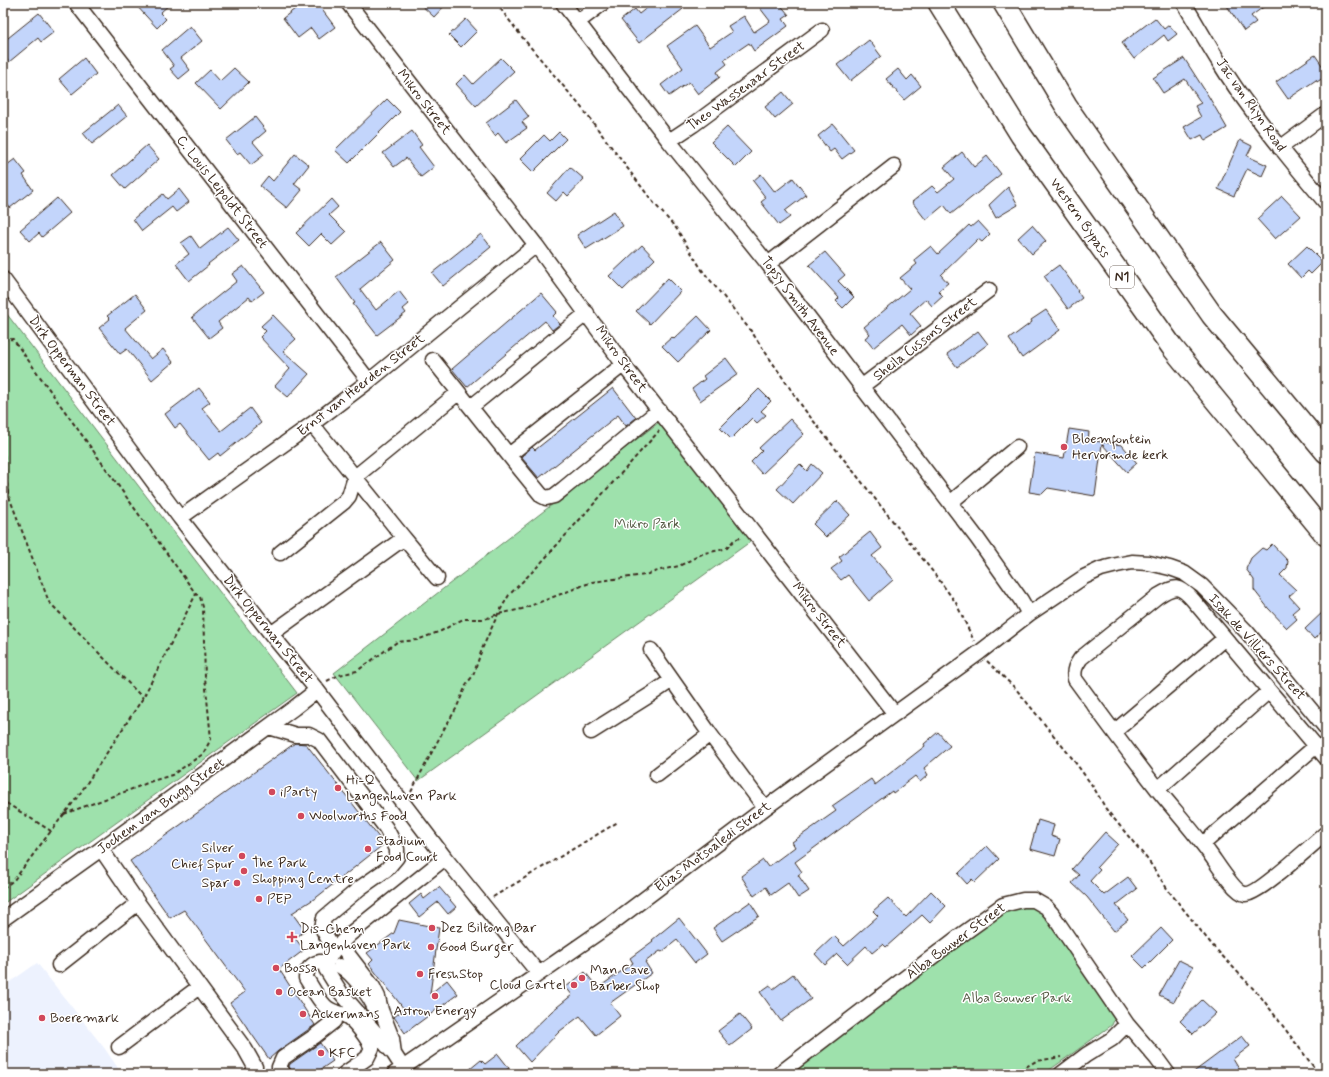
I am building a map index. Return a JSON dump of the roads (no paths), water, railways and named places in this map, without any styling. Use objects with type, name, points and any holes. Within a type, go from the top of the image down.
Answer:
[{"type":"highway","name":"Western Bypass","points":[[939,3],[1021,134],[1172,347],[1326,535]]},
{"type":"highway","points":[[1004,3],[1066,106],[1212,315],[1326,452]]},
{"type":"street","name":"C. Louis Leipoldt Street","points":[[76,3],[369,381]]},
{"type":"street","name":"Mikro Street","points":[[348,3],[536,246],[659,410],[895,714]]},
{"type":"street","name":"Topsy Smith Avenue","points":[[563,3],[669,141],[768,264],[861,388],[977,538],[1021,600],[1029,614]]},
{"type":"street","points":[[578,22],[603,3]]},
{"type":"street","name":"Jac van Rhyn Road","points":[[1184,3],[1250,108],[1280,148],[1326,203]]},
{"type":"street","name":"Theo Wassenaar Street","points":[[669,141],[822,30]]},
{"type":"street","points":[[1280,148],[1326,114]]},
{"type":"street","points":[[768,264],[894,166]]},
{"type":"street","name":"Ernst van Heerden Street","points":[[180,518],[312,424],[369,381],[536,246]]},
{"type":"street","name":"Dirk Opperman Street","points":[[3,279],[180,518],[317,690],[445,858],[539,974]]},
{"type":"street","name":"Sheila Cussons Street","points":[[861,388],[988,290]]},
{"type":"street","points":[[471,407],[587,313]]},
{"type":"street","points":[[433,360],[542,496],[549,498],[563,490],[659,410]]},
{"type":"street","points":[[509,455],[624,364]]},
{"type":"street","points":[[280,553],[344,502],[349,496],[355,477],[458,393]]},
{"type":"street","points":[[312,424],[437,578]]},
{"type":"street","points":[[950,503],[1017,447]]},
{"type":"street","points":[[271,634],[404,538]]},
{"type":"street","name":"Isak de Villiers Street","points":[[1029,614],[1084,576],[1101,569],[1132,562],[1150,563],[1184,573],[1202,586],[1247,632],[1326,728]]},
{"type":"street","points":[[1326,758],[1186,591],[1176,587],[1158,596],[1081,658],[1073,673],[1074,679],[1114,732],[1203,844],[1235,888],[1242,894],[1246,895],[1255,892],[1326,833]]},
{"type":"street","name":"Elias Motsoaledi Street","points":[[401,1072],[611,924],[765,808],[980,652],[1029,614]]},
{"type":"street","points":[[1114,732],[1225,638]]},
{"type":"street","points":[[651,650],[710,734],[765,808]]},
{"type":"street","points":[[591,732],[672,680]]},
{"type":"street","name":"Jochem van Brugg Street","points":[[3,919],[269,727],[317,690]]},
{"type":"street","points":[[1158,789],[1269,691]]},
{"type":"street","points":[[269,727],[296,735],[309,735],[319,740],[386,828],[398,849],[396,857],[387,869],[360,888],[324,918],[322,928],[333,952],[373,987],[392,1038],[394,1054]]},
{"type":"street","points":[[657,775],[710,734]]},
{"type":"street","points":[[1203,844],[1316,746]]},
{"type":"street","points":[[101,849],[138,903],[246,1049],[255,1067],[252,1074]]},
{"type":"street","points":[[344,1074],[367,1058],[372,1048],[370,1043],[352,1020],[346,1016],[333,1012],[320,1001],[306,978],[308,969],[333,952],[366,921],[445,858]]},
{"type":"street","name":"Alba Bouwer Street","points":[[779,1074],[1003,905],[1023,900],[1034,900],[1046,907],[1052,914],[1127,1024],[1168,1074]]},
{"type":"street","points":[[59,965],[138,903]]},
{"type":"street","points":[[333,952],[326,969],[332,981],[354,1009],[394,1054]]},
{"type":"street","points":[[373,1031],[363,1003],[342,975],[340,966],[347,970],[374,1006],[383,1033],[392,1045],[401,1072]]},
{"type":"street","points":[[118,1047],[199,987]]},
{"type":"street","points":[[284,1074],[279,1067],[283,1058],[334,1021],[333,1012]]},
{"type":"street","points":[[1061,1074],[1086,1055],[1112,1039],[1127,1024]]},
{"type":"place","name":"Bloemfontein Hervormde kerk","points":[[1064,447]]},
{"type":"place","name":"Hi-Q Langenhoven Park","points":[[338,788]]},
{"type":"place","name":"iParty","points":[[272,792]]},
{"type":"place","name":"Woolworths Food","points":[[301,816]]},
{"type":"place","name":"Stadium Food Court","points":[[368,849]]},
{"type":"place","name":"Silver Chief Spur","points":[[242,856]]},
{"type":"place","name":"The Park Shopping Centre","points":[[244,871]]},
{"type":"place","name":"Spar","points":[[237,883]]},
{"type":"place","name":"PEP","points":[[259,899]]},
{"type":"place","name":"Dez Biltong Bar","points":[[432,928]]},
{"type":"place","name":"Dis-Chem Langenhoven Park","points":[[292,937]]},
{"type":"place","name":"Good Burger","points":[[431,947]]},
{"type":"place","name":"Bossa","points":[[276,968]]},
{"type":"place","name":"FreshStop","points":[[420,974]]},
{"type":"place","name":"Man Cave Barber Shop","points":[[582,978]]},
{"type":"place","name":"Cloud Cartel","points":[[574,985]]},
{"type":"place","name":"Ocean Basket","points":[[279,992]]},
{"type":"place","name":"Astron Energy","points":[[435,996]]},
{"type":"place","name":"Ackermans","points":[[303,1014]]},
{"type":"place","name":"Boeremark","points":[[42,1018]]},
{"type":"place","name":"KFC","points":[[321,1053]]},
{"type":"park label","name":"Mikro Park","points":[[647,524]]},
{"type":"park label","name":"Alba Bouwer Park","points":[[1017,998]]}]
